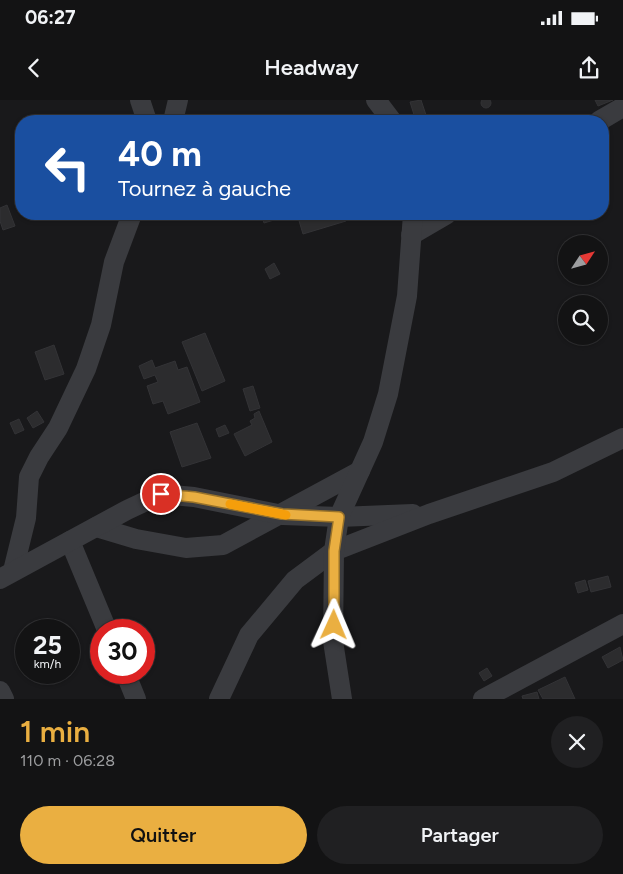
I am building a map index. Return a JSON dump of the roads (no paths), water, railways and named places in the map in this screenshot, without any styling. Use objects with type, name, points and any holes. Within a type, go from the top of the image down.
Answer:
[{"type":"street","points":[[140,100],[145,115]]},
{"type":"street","points":[[174,115],[178,100]]},
{"type":"street","points":[[376,100],[387,115]]},
{"type":"street","points":[[609,115],[623,107]]},
{"type":"street","points":[[6,575],[26,518],[29,477],[38,457],[58,428],[86,369],[102,325],[114,262],[130,220]]},
{"type":"street","points":[[342,699],[333,641],[334,551],[339,517],[374,442],[388,394],[407,296],[412,220]]},
{"type":"street","points":[[411,235],[437,220]]},
{"type":"street","points":[[219,699],[249,635],[295,580],[334,551],[429,514],[553,472],[623,438]]},
{"type":"street","points":[[96,527],[136,539],[186,548],[223,545],[360,471]]},
{"type":"street","points":[[6,575],[161,494],[194,497],[282,514],[339,517],[429,514]]},
{"type":"street","points":[[70,541],[102,619]]},
{"type":"street","points":[[484,699],[623,624]]},
{"type":"street","points":[[130,684],[136,699]]},
{"type":"street","points":[[0,691],[4,699]]}]
